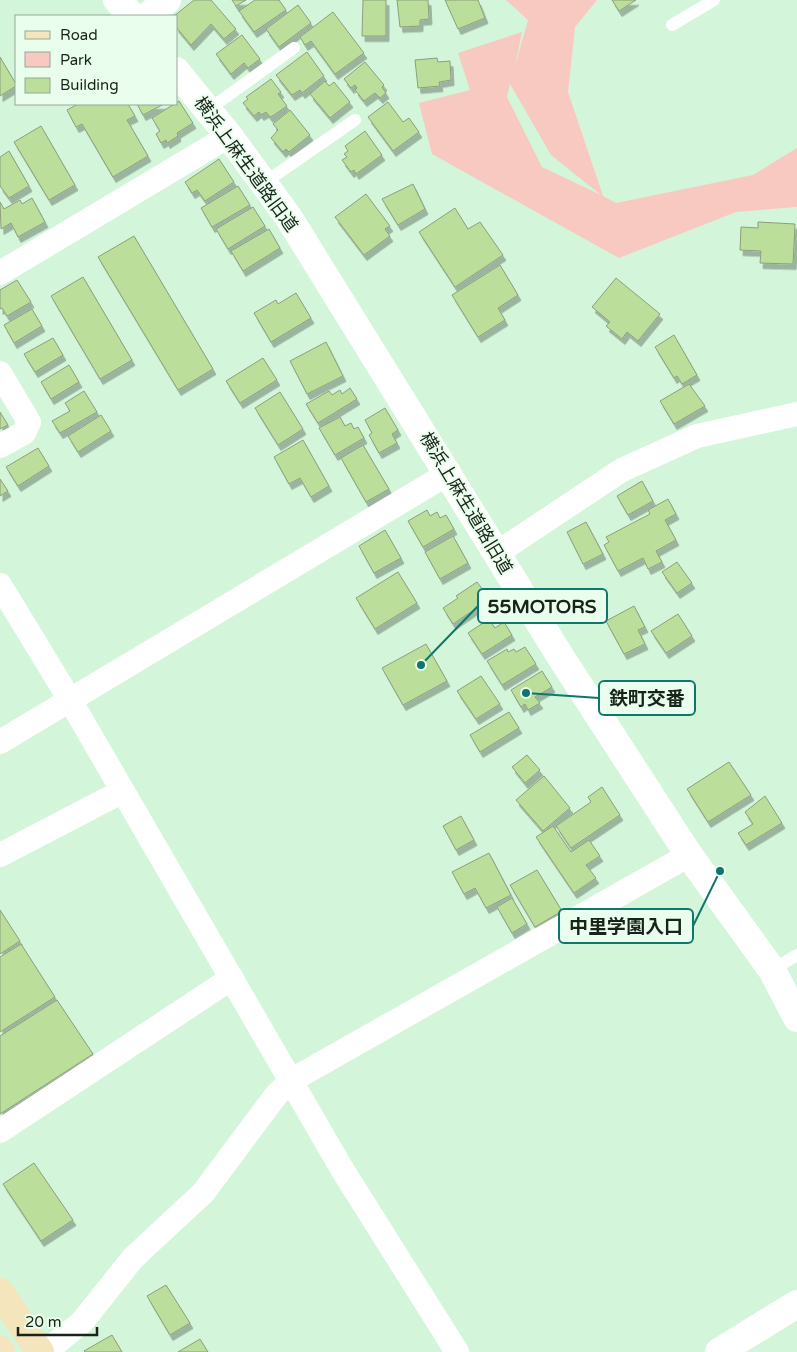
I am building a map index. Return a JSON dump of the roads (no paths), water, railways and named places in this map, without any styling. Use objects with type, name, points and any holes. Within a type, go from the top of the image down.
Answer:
[{"type":"main road","points":[[0,1292],[40,1352]]},
{"type":"street","points":[[117,0],[131,15]]},
{"type":"street","points":[[149,15],[167,0]]},
{"type":"street","name":"横浜上麻生道路旧道","points":[[178,73],[229,136],[289,218],[562,660],[689,855],[772,970],[797,1018]]},
{"type":"street","points":[[0,273],[229,136]]},
{"type":"street","points":[[0,373],[29,422],[24,432],[0,446]]},
{"type":"street","points":[[497,553],[622,470],[697,436],[797,414]]},
{"type":"street","points":[[0,742],[448,473]]},
{"type":"street","points":[[0,585],[70,700],[342,1169],[457,1352]]},
{"type":"street","points":[[0,855],[123,791]]},
{"type":"street","points":[[45,1352],[82,1322],[133,1258],[203,1193],[277,1094],[292,1080],[689,855]]},
{"type":"street","points":[[0,1131],[232,978]]},
{"type":"street","points":[[719,1352],[797,1304]]},
{"type":"lane","points":[[672,25],[714,0]]},
{"type":"lane","points":[[208,110],[294,48]]},
{"type":"lane","points":[[264,183],[355,120]]},
{"type":"lane","points":[[772,970],[797,955]]},
{"type":"place","name":"55MOTORS","points":[[421,665]]},
{"type":"place","name":"鉄町交番","points":[[526,693]]},
{"type":"place","name":"中里学園入口","points":[[720,871]]}]
